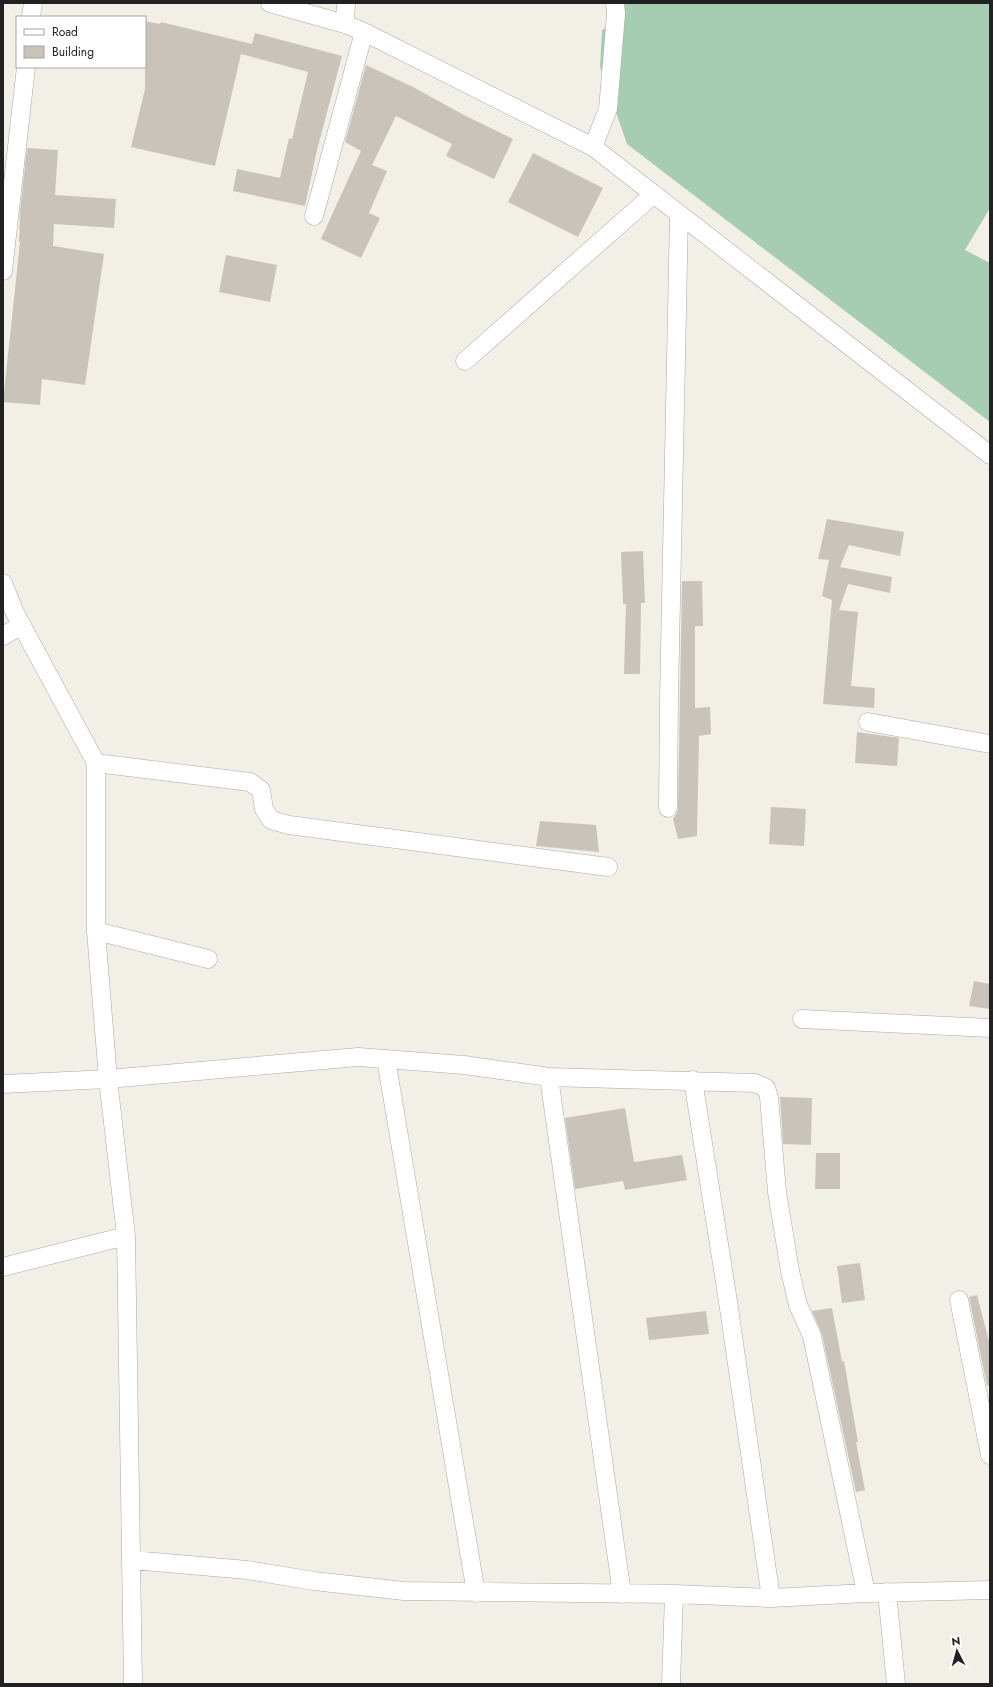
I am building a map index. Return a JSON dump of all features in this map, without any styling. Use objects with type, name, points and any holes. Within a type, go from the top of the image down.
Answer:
[{"type":"street","points":[[32,16],[33,3]]},
{"type":"street","points":[[270,3],[345,24],[364,32],[593,147],[990,455]]},
{"type":"street","points":[[345,24],[346,3]]},
{"type":"street","points":[[593,147],[608,109],[616,14],[615,3]]},
{"type":"street","points":[[314,216],[364,32]]},
{"type":"street","points":[[3,271],[7,186],[26,68]]},
{"type":"street","points":[[465,361],[654,194]]},
{"type":"street","points":[[668,808],[679,214]]},
{"type":"street","points":[[3,583],[22,625],[96,763],[96,931],[108,1079],[126,1236],[133,1684]]},
{"type":"street","points":[[3,636],[22,625]]},
{"type":"street","points":[[868,722],[990,744]]},
{"type":"street","points":[[96,763],[250,782],[261,790],[264,809],[271,820],[289,825],[608,867]]},
{"type":"street","points":[[96,931],[208,959]]},
{"type":"street","points":[[802,1019],[990,1028]]},
{"type":"street","points":[[3,1084],[108,1079],[358,1057],[464,1065],[549,1077],[755,1083],[766,1088],[769,1096],[777,1192],[790,1272],[798,1305],[812,1336],[866,1593]]},
{"type":"street","points":[[386,1059],[476,1593]]},
{"type":"street","points":[[549,1077],[622,1594]]},
{"type":"street","points":[[693,1080],[728,1302],[771,1598]]},
{"type":"street","points":[[3,1267],[126,1236]]},
{"type":"street","points":[[960,1300],[990,1455]]},
{"type":"street","points":[[132,1560],[247,1570],[314,1581],[404,1592],[674,1594],[771,1598],[887,1592],[990,1590]]},
{"type":"street","points":[[887,1592],[896,1684]]},
{"type":"street","points":[[670,1684],[674,1594]]},
{"type":"green space","points":[[614,3],[990,3],[990,208],[965,250],[990,263],[990,422],[627,144],[600,67],[602,30],[615,24]]},
{"type":"building","points":[[146,21],[160,24],[161,22],[252,44],[255,33],[342,56],[317,150],[305,206],[233,191],[237,169],[280,178],[289,138],[292,139],[308,72],[241,54],[215,166],[131,147],[145,89]]},
{"type":"building","points":[[366,65],[413,87],[462,114],[513,139],[494,179],[446,156],[452,144],[396,116],[372,165],[387,171],[369,213],[380,218],[361,258],[321,239],[361,151],[345,142]]},
{"type":"building","points":[[27,148],[58,150],[55,195],[116,199],[114,228],[54,224],[53,246],[104,254],[85,385],[42,379],[40,405],[3,402],[20,242],[20,211]]},
{"type":"building","points":[[533,153],[603,188],[578,237],[508,202]]},
{"type":"building","points":[[226,255],[277,265],[270,302],[219,292]]},
{"type":"building","points":[[827,519],[904,532],[900,556],[849,545],[840,567],[892,577],[890,593],[848,584],[839,610],[858,612],[851,686],[875,688],[874,708],[823,704],[832,600],[822,596],[829,560],[818,559]]},
{"type":"building","points":[[643,551],[645,603],[641,603],[640,674],[624,674],[626,604],[623,604],[621,552]]},
{"type":"building","points":[[682,581],[702,581],[703,626],[695,626],[695,708],[710,707],[711,734],[699,736],[697,836],[678,839],[673,819],[678,808]]},
{"type":"building","points":[[857,732],[899,738],[897,766],[855,763]]},
{"type":"building","points":[[771,807],[806,809],[804,846],[769,844]]},
{"type":"building","points":[[540,821],[596,825],[599,852],[536,846]]},
{"type":"building","points":[[974,981],[990,984],[990,1009],[969,1006]]},
{"type":"building","points":[[780,1097],[812,1098],[811,1145],[783,1144]]},
{"type":"building","points":[[625,1108],[634,1162],[682,1155],[687,1180],[625,1190],[623,1181],[575,1189],[565,1118]]},
{"type":"building","points":[[816,1153],[840,1153],[840,1189],[815,1189]]},
{"type":"building","points":[[860,1263],[865,1300],[842,1303],[837,1266]]},
{"type":"building","points":[[977,1295],[990,1345],[990,1385],[987,1386],[969,1297]]},
{"type":"building","points":[[832,1308],[842,1362],[844,1361],[865,1490],[856,1492],[822,1334],[812,1311]]},
{"type":"building","points":[[706,1311],[709,1334],[649,1340],[646,1318]]}]
